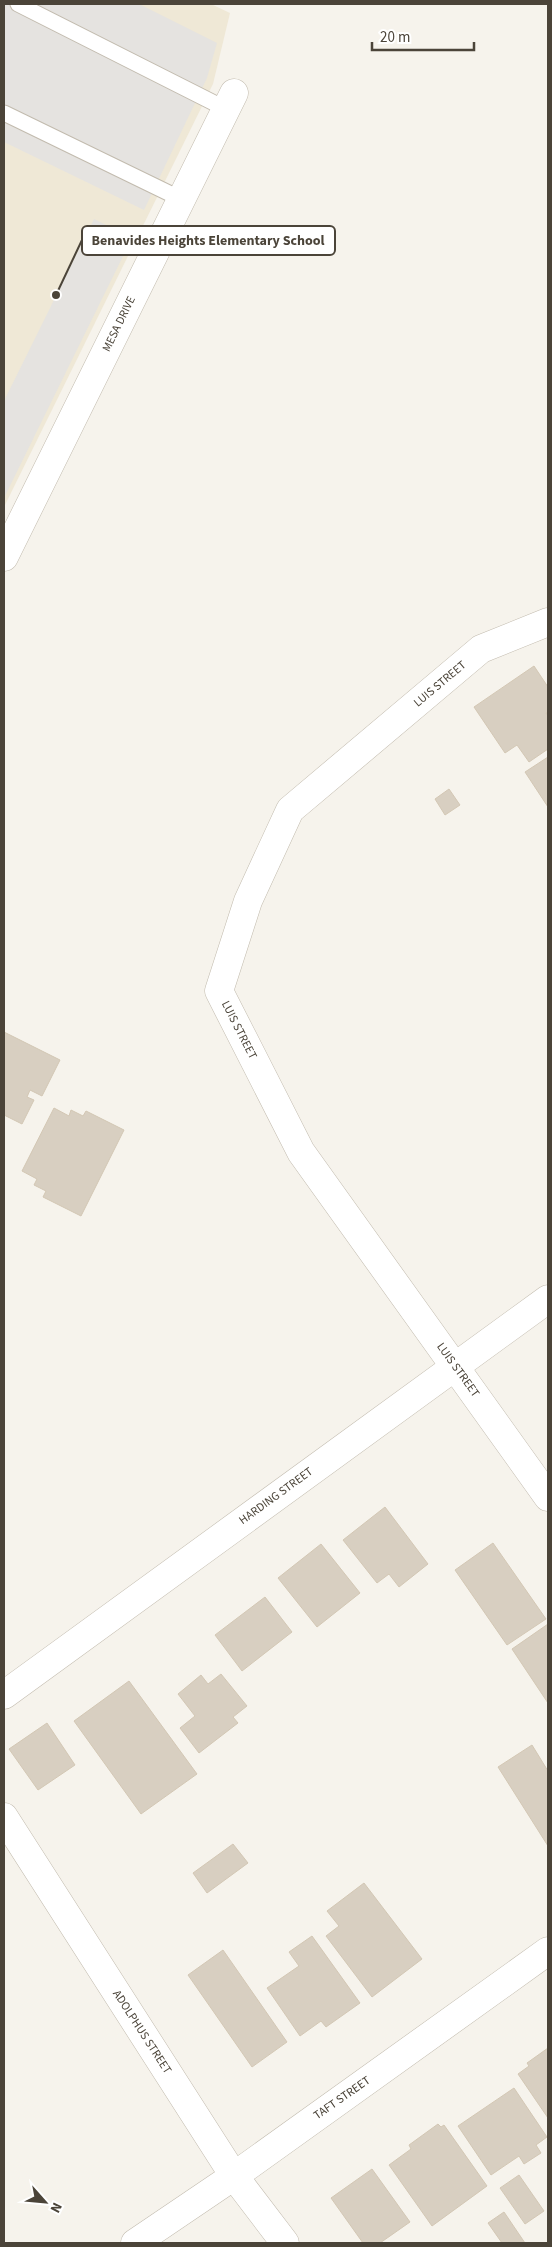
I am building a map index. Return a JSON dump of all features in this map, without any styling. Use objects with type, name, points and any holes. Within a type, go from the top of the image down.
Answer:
[{"type":"street","name":"MESA DRIVE","points":[[4,556],[230,101]]},
{"type":"street","name":"LUIS STREET","points":[[548,622],[481,650],[290,810],[248,901],[219,992],[301,1152],[548,1497]]},
{"type":"street","name":"HARDING STREET","points":[[4,1695],[548,1299]]},
{"type":"street","name":"ADOLPHUS STREET","points":[[4,1817],[234,2176],[285,2243]]},
{"type":"street","name":"TAFT STREET","points":[[135,2243],[234,2176],[548,1952]]},
{"type":"lane","points":[[18,4],[230,101]]},
{"type":"lane","points":[[4,113],[181,199]]},
{"type":"shaded area","points":[[4,4],[211,4],[230,13],[213,84],[4,507]]},
{"type":"shaded area","points":[[4,4],[139,4],[217,43],[207,78],[144,210],[4,142]]},
{"type":"shaded area","points":[[94,219],[132,238],[4,498],[4,401]]},
{"type":"building","points":[[534,666],[548,687],[548,712],[546,713],[548,716],[548,749],[529,762],[517,745],[505,753],[474,707]]},
{"type":"building","points":[[548,757],[548,807],[525,772]]},
{"type":"building","points":[[449,789],[460,805],[445,815],[435,799]]},
{"type":"building","points":[[4,1032],[60,1060],[42,1096],[30,1090],[27,1097],[34,1100],[22,1124],[4,1115]]},
{"type":"building","points":[[54,1108],[69,1116],[71,1110],[83,1116],[86,1111],[124,1130],[81,1216],[43,1197],[46,1191],[34,1185],[37,1179],[22,1171]]},
{"type":"building","points":[[385,1507],[428,1564],[399,1587],[389,1574],[377,1583],[343,1540]]},
{"type":"building","points":[[493,1543],[546,1619],[507,1645],[455,1570]]},
{"type":"building","points":[[321,1544],[360,1593],[317,1627],[278,1578]]},
{"type":"building","points":[[265,1597],[292,1632],[242,1671],[215,1635]]},
{"type":"building","points":[[548,1624],[548,1703],[512,1649]]},
{"type":"building","points":[[221,1674],[247,1706],[233,1717],[238,1723],[199,1753],[180,1728],[195,1716],[178,1694],[201,1675],[208,1684]]},
{"type":"building","points":[[129,1681],[197,1774],[141,1814],[74,1721]]},
{"type":"building","points":[[47,1723],[75,1765],[38,1790],[9,1749]]},
{"type":"building","points":[[532,1745],[548,1771],[548,1846],[498,1767]]},
{"type":"building","points":[[233,1844],[248,1863],[207,1893],[193,1873]]},
{"type":"building","points":[[364,1883],[422,1959],[372,1997],[326,1936],[339,1926],[327,1911]]},
{"type":"building","points":[[312,1936],[360,2003],[326,2027],[321,2021],[300,2036],[267,1988],[299,1966],[289,1952]]},
{"type":"building","points":[[223,1950],[287,2042],[252,2067],[188,1975]]},
{"type":"building","points":[[548,2048],[548,2118],[518,2074],[529,2066],[527,2063]]},
{"type":"building","points":[[514,2088],[547,2137],[536,2145],[541,2153],[524,2164],[519,2156],[491,2175],[458,2126]]},
{"type":"building","points":[[438,2124],[441,2127],[444,2125],[487,2186],[432,2226],[389,2165],[411,2149],[409,2145]]},
{"type":"building","points":[[372,2169],[410,2222],[380,2243],[363,2243],[331,2198]]},
{"type":"building","points":[[519,2175],[544,2211],[525,2224],[500,2188]]},
{"type":"building","points":[[504,2212],[525,2243],[502,2243],[488,2223]]},
{"type":"place","name":"Benavides Heights Elementary School","points":[[56,295]]}]
